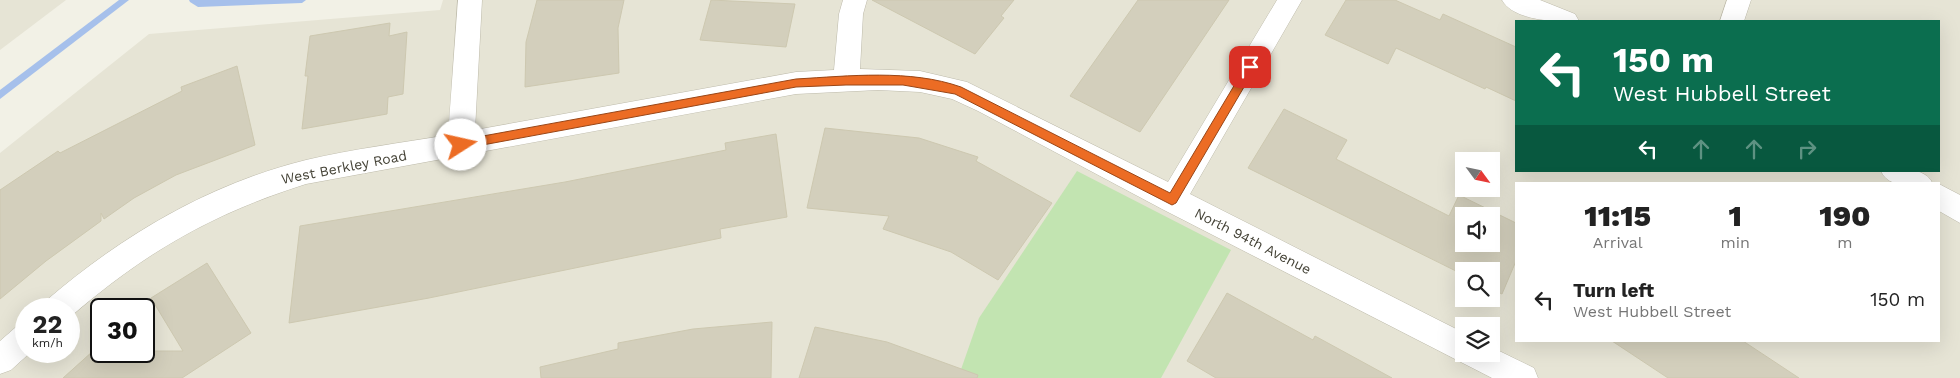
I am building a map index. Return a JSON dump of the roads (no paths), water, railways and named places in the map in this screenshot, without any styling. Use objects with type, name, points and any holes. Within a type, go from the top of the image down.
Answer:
[{"type":"street","points":[[461,145],[470,0]]},
{"type":"street","points":[[846,80],[851,14],[855,0]]},
{"type":"street","points":[[1172,200],[1290,0]]},
{"type":"street","points":[[1514,0],[1564,20]]},
{"type":"street","points":[[1732,20],[1739,0]]},
{"type":"street","name":"North 94th Avenue","points":[[461,145],[796,83],[846,80],[928,83],[957,90],[1455,343]]},
{"type":"street","name":"West Berkley Road","points":[[71,298],[89,282],[151,237],[216,203],[258,186],[306,172],[461,145]]},
{"type":"street","points":[[1896,172],[1915,182]]},
{"type":"street","points":[[1940,197],[1960,211]]},
{"type":"street","points":[[0,360],[15,347]]},
{"type":"street","points":[[1491,362],[1523,378]]},
{"type":"waterway","points":[[0,95],[125,0]]},
{"type":"waterway","points":[[193,0],[198,3],[302,0]]}]
